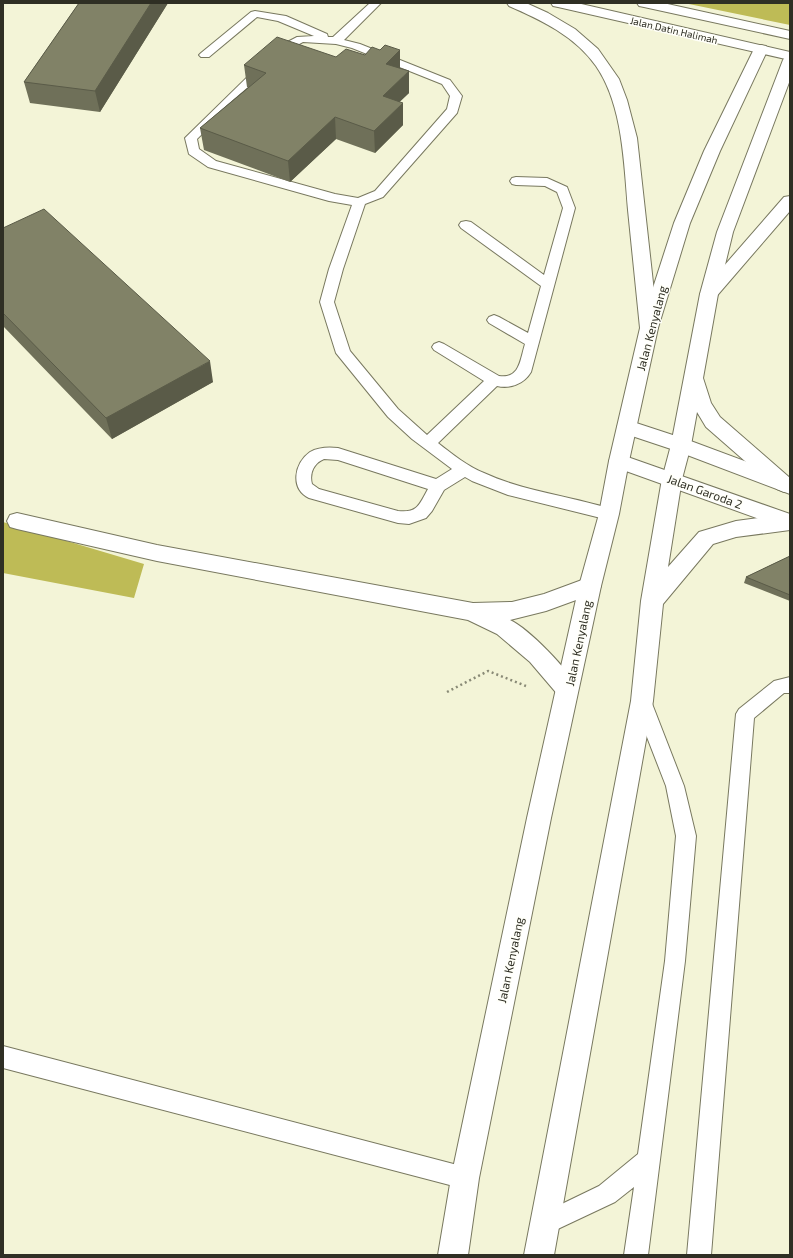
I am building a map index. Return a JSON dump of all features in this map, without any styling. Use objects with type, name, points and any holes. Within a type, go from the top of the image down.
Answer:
[{"type":"street","points":[[514,3],[541,15],[566,29],[581,40],[593,52],[611,79],[630,138],[649,328]]},
{"type":"street","name":"Jalan Datin Halimah","points":[[558,3],[790,55]]},
{"type":"street","points":[[620,3],[787,40]]},
{"type":"street","name":"Jalan Datin Halimah","points":[[644,3],[787,40]]},
{"type":"street","points":[[761,49],[787,40]]},
{"type":"street","points":[[787,40],[790,55]]},
{"type":"street","name":"Jalan Kenyalang","points":[[452,1255],[465,1178],[566,695],[590,586],[609,514],[619,461],[649,328],[682,223],[712,151],[761,49]]},
{"type":"street","points":[[539,1255],[642,701],[652,601],[672,479],[681,445],[709,294],[725,232],[790,60]]},
{"type":"street","points":[[709,294],[790,201]]},
{"type":"street","points":[[694,378],[702,404],[713,422],[787,485]]},
{"type":"street","points":[[627,427],[681,445],[787,485]]},
{"type":"street","name":"Jalan Garoda 2","points":[[619,461],[790,522]]},
{"type":"street","points":[[17,522],[157,553],[473,612],[512,611],[546,602],[590,586]]},
{"type":"street","points":[[652,601],[706,538],[736,528],[790,522]]},
{"type":"street","points":[[473,612],[506,628],[538,655],[566,695]]},
{"type":"lane","points":[[336,42],[376,3]]},
{"type":"lane","points":[[205,55],[255,14],[270,15],[287,19],[336,42]]},
{"type":"lane","points":[[301,39],[336,42],[356,46],[446,82],[456,96],[453,110],[379,194],[359,202],[334,198],[212,164],[193,151],[191,138],[282,49],[301,39]]},
{"type":"lane","points":[[439,347],[494,380],[505,382],[517,380],[524,372],[569,208],[563,190],[547,182],[516,181]]},
{"type":"lane","points":[[359,202],[336,269],[327,302],[342,353],[393,413],[416,435],[449,460],[477,477],[508,489],[609,514]]},
{"type":"lane","points":[[466,225],[548,284]]},
{"type":"lane","points":[[494,320],[532,342]]},
{"type":"lane","points":[[428,443],[494,380]]},
{"type":"lane","points":[[438,486],[338,454],[326,453],[315,456],[308,464],[304,473],[303,482],[307,489],[316,494],[398,517],[409,518],[420,514],[426,508],[438,486],[465,469]]},
{"type":"lane","points":[[699,1255],[745,714],[780,686],[790,685]]},
{"type":"lane","points":[[636,1255],[675,961],[686,836],[675,786],[642,701]]},
{"type":"lane","points":[[3,1057],[465,1178]]},
{"type":"lane","points":[[545,1224],[607,1194],[649,1160]]},
{"type":"path","points":[[447,692],[488,671],[566,695]]},
{"type":"shaded area","points":[[684,3],[790,3],[790,25]]},
{"type":"shaded area","points":[[3,522],[144,564],[134,598],[3,573]]},
{"type":"building","points":[[79,3],[151,3],[95,91],[24,82]]},
{"type":"building","points":[[277,37],[336,57],[346,49],[365,55],[372,47],[380,50],[385,45],[400,50],[386,64],[409,71],[383,96],[403,103],[374,131],[335,117],[288,161],[200,128],[266,73],[244,65]]},
{"type":"building","points":[[44,209],[210,361],[106,418],[3,313],[3,228]]},
{"type":"building","points":[[790,556],[790,595],[746,577]]}]
